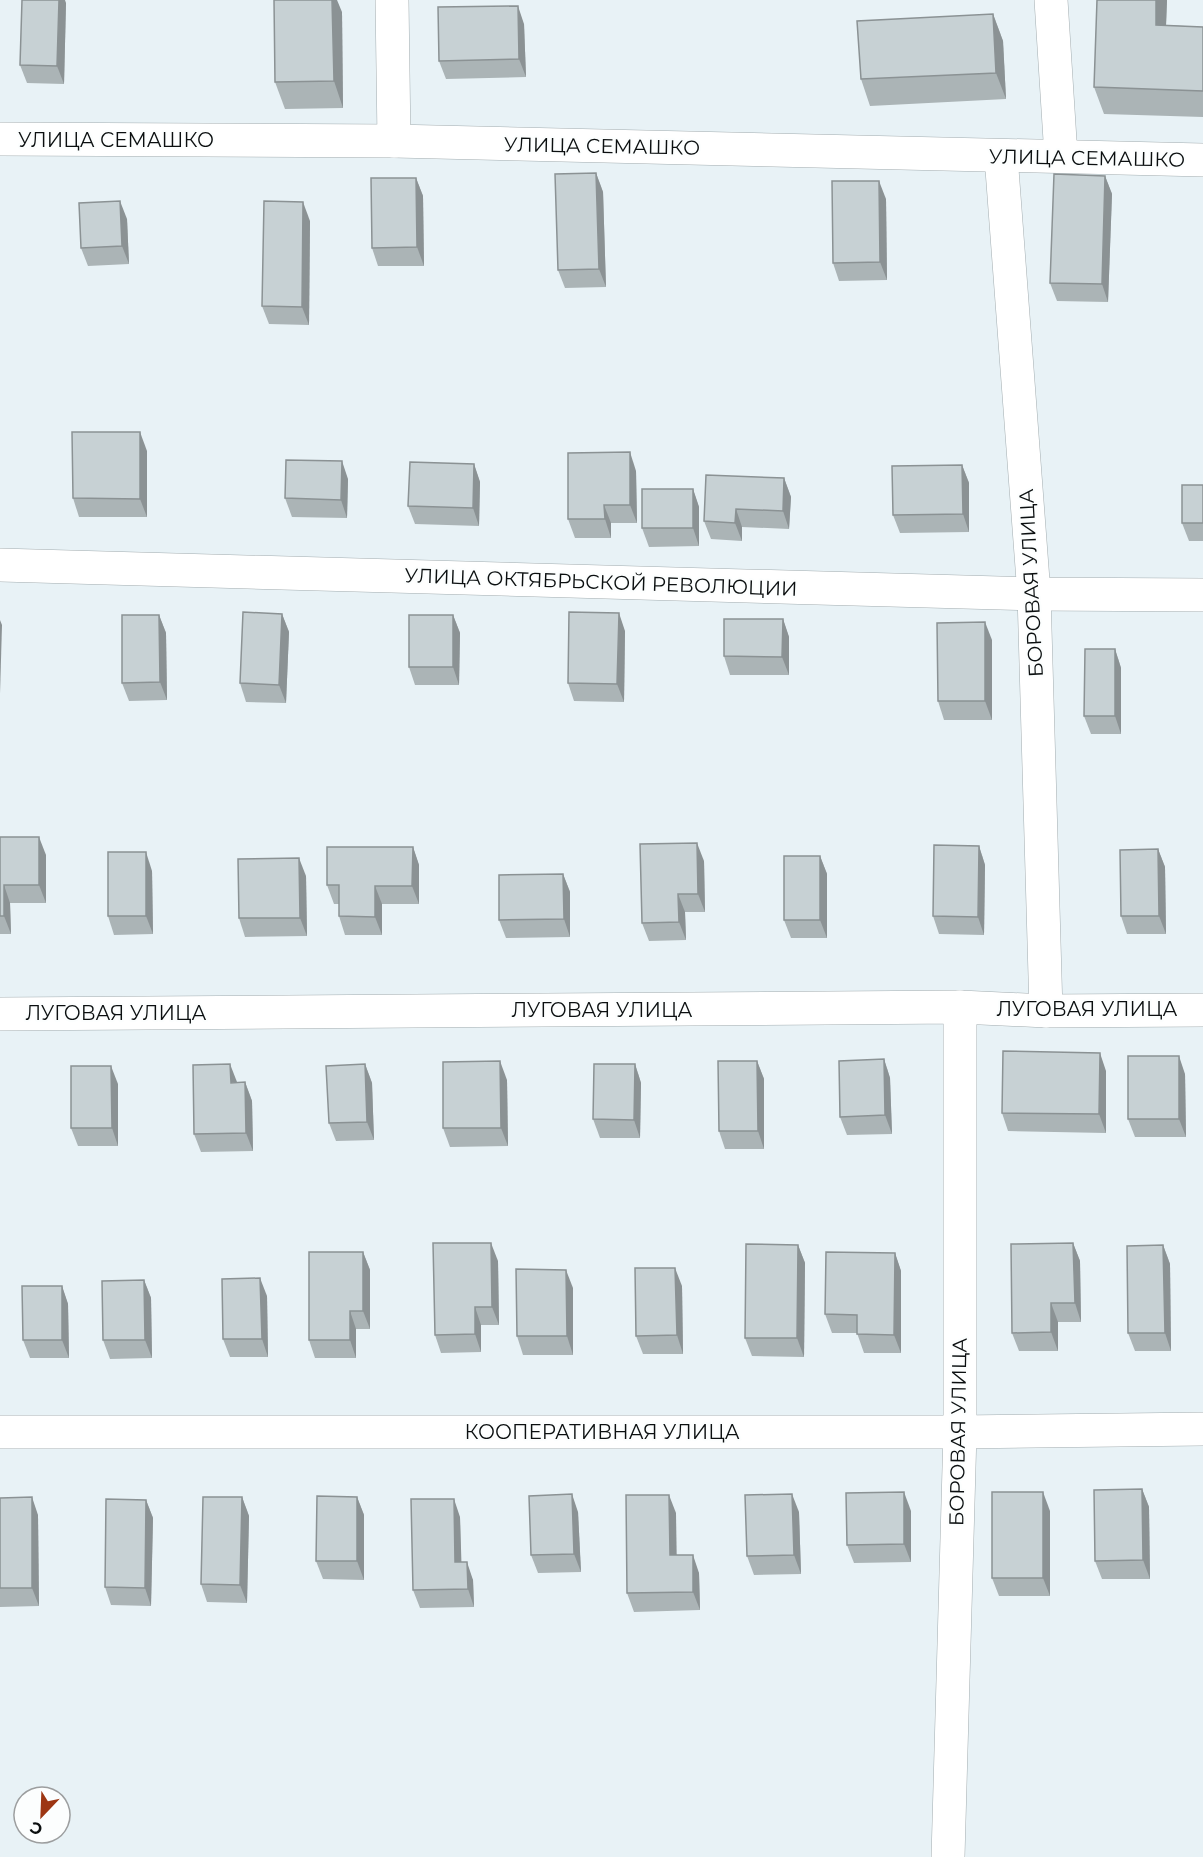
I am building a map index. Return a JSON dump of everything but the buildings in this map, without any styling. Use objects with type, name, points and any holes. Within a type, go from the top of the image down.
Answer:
[{"type":"street","points":[[392,0],[394,141]]},
{"type":"street","points":[[1051,0],[1061,156]]},
{"type":"street","name":"УЛИЦА СЕМАШКО","points":[[0,139],[394,141],[1203,160]]},
{"type":"street","name":"БОРОВАЯ УЛИЦА","points":[[1001,156],[1034,594],[1046,1011]]},
{"type":"street","name":"УЛИЦА ОКТЯБРЬСКОЙ РЕВОЛЮЦИИ","points":[[0,566],[1034,594],[1203,595]]},
{"type":"street","name":"БОРОВАЯ УЛИЦА","points":[[948,1857],[960,1432],[960,1007]]},
{"type":"street","name":"ЛУГОВАЯ УЛИЦА","points":[[0,1014],[960,1007],[1046,1011],[1203,1010]]},
{"type":"street","name":"КООПЕРАТИВНАЯ УЛИЦА","points":[[0,1432],[960,1432],[1203,1429]]}]
